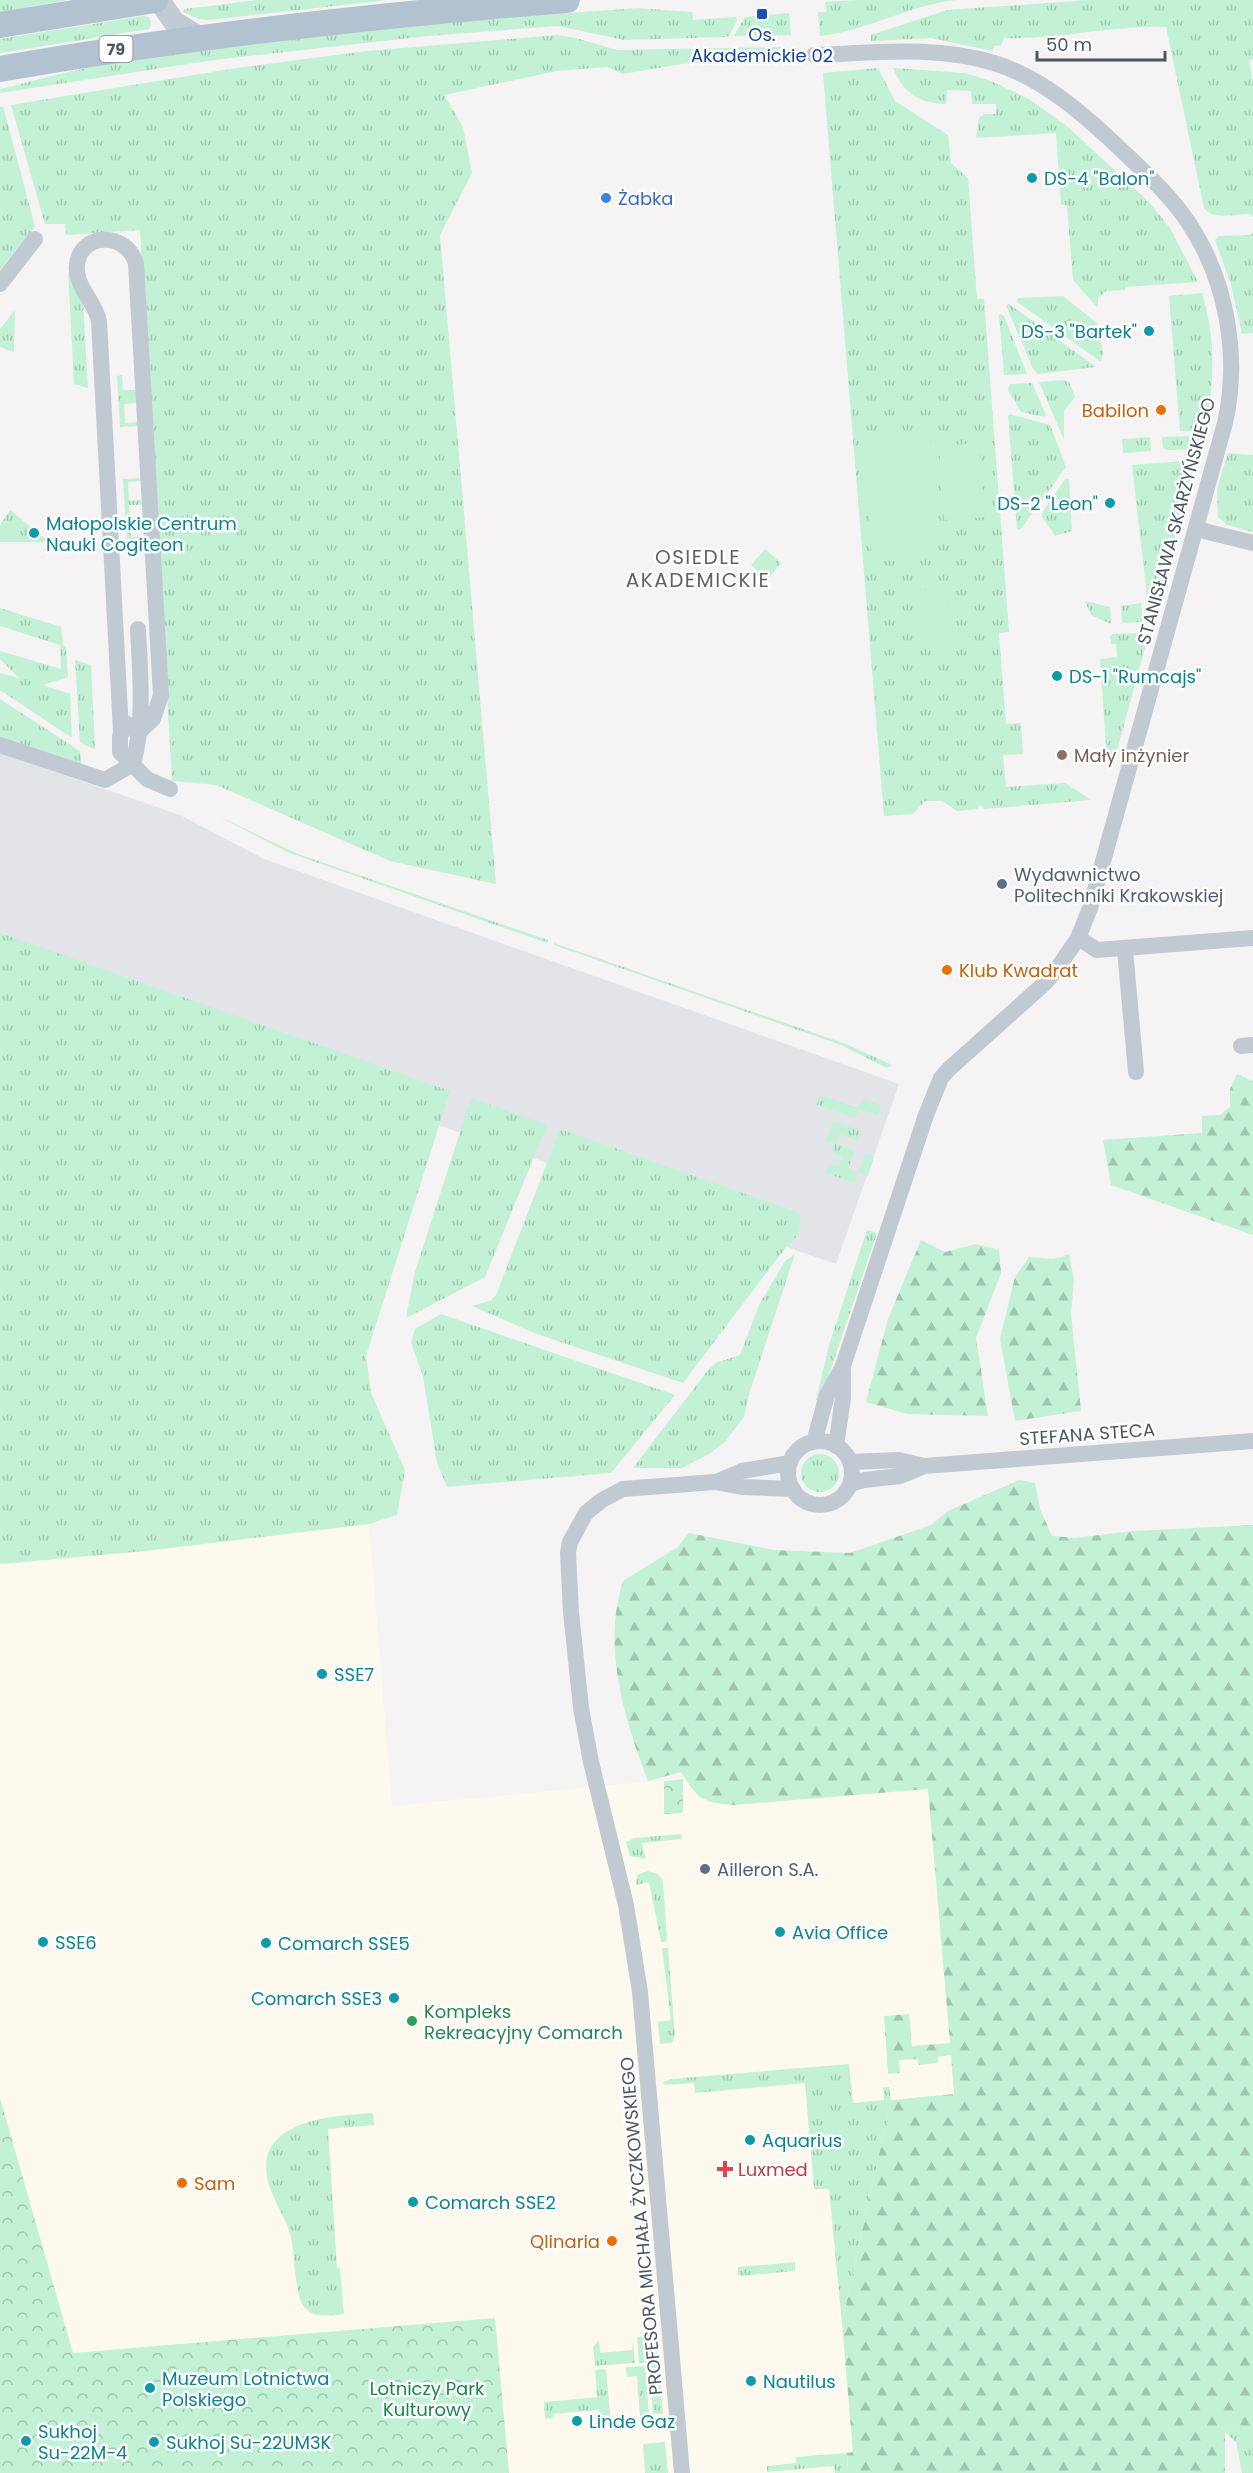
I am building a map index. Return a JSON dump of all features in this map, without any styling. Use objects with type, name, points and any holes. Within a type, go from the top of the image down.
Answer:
[{"type":"main road","name":"79","points":[[0,25],[157,0]]},
{"type":"main road","name":"79","points":[[0,69],[199,37],[369,16],[567,0]]},
{"type":"street","points":[[157,0],[174,22],[199,37]]},
{"type":"street","name":"STANISŁAWA SKARŻYŃSKIEGO","points":[[814,55],[884,51],[945,53],[970,57],[1013,70],[1053,93],[1095,125],[1174,203],[1189,222],[1209,262],[1223,303],[1231,352],[1230,401],[1090,908],[1078,938],[1045,983],[969,1049],[941,1078],[926,1115],[843,1366]]},
{"type":"street","points":[[0,284],[35,239]]},
{"type":"street","points":[[129,732],[153,719],[160,695],[136,264],[134,255],[123,243],[108,239],[93,242],[81,252],[76,267],[77,277],[97,311],[99,321],[129,732],[133,764],[147,779],[170,789]]},
{"type":"street","points":[[1196,529],[1253,543]]},
{"type":"street","points":[[129,732],[141,696],[138,628]]},
{"type":"street","points":[[0,745],[105,780],[133,764]]},
{"type":"street","points":[[1078,938],[1097,950],[1125,950],[1253,938]]},
{"type":"street","points":[[1125,950],[1136,1072]]},
{"type":"street","points":[[814,1442],[827,1395],[843,1366]]},
{"type":"street","points":[[836,1446],[843,1398],[843,1366]]},
{"type":"street","name":"STEFANA STECA","points":[[850,1462],[899,1460],[924,1466],[1253,1441]]},
{"type":"street","points":[[814,1442],[836,1446],[850,1462],[850,1484],[838,1500],[818,1505],[799,1497],[789,1481],[790,1463],[796,1453],[814,1442]]},
{"type":"street","name":"PROFESORA MICHAŁA ŻYCZKOWSKIEGO","points":[[715,1482],[742,1471],[790,1463]]},
{"type":"street","name":"STEFANA STECA","points":[[850,1484],[900,1476],[924,1466]]},
{"type":"street","name":"PROFESORA MICHAŁA ŻYCZKOWSKIEGO","points":[[682,2473],[639,1983],[626,1905],[591,1762],[581,1708],[568,1562],[570,1542],[580,1522],[592,1508],[612,1493],[633,1487],[715,1482],[742,1487],[793,1489]]},
{"type":"shaded area","points":[[0,753],[180,815],[264,859],[899,1084],[836,1264],[201,1042],[0,957]]},
{"type":"shaded area","points":[[369,1524],[392,1806],[685,1778],[929,1788],[957,2095],[833,2107],[863,2473],[509,2473],[495,2318],[73,2353],[0,2099],[0,1565]]},
{"type":"green space","points":[[0,0],[68,0],[0,12]]},
{"type":"green space","points":[[258,0],[388,0],[210,20],[199,19],[183,12],[185,9]]},
{"type":"green space","points":[[957,0],[940,2],[855,29],[820,36],[818,12],[826,12],[825,2]]},
{"type":"green space","points":[[1089,0],[1253,0],[1253,59],[1249,61],[1253,81],[1253,217],[1249,214],[1219,216],[1204,208],[1166,27],[1004,38],[1001,46],[995,45],[992,51],[931,38],[871,41],[871,35],[947,10]]},
{"type":"green space","points":[[638,8],[692,12],[693,20],[736,17],[737,20],[729,36],[725,37],[624,40],[558,26],[428,36],[214,60],[0,93],[0,89],[89,67],[235,44],[369,29]]},
{"type":"green space","points":[[789,13],[791,35],[734,36],[745,17]]},
{"type":"green space","points":[[143,16],[149,17],[151,25],[149,29],[0,53],[0,39]]},
{"type":"green space","points":[[557,35],[617,50],[783,47],[762,59],[682,64],[623,74],[607,67],[557,71],[444,95],[463,127],[472,173],[440,235],[496,884],[390,861],[216,785],[172,781],[140,230],[66,235],[65,224],[45,224],[11,105],[237,68],[367,51]]},
{"type":"green space","points":[[878,68],[895,101],[948,135],[951,163],[968,178],[977,299],[984,299],[1009,632],[999,633],[1006,724],[1021,723],[1023,754],[1003,755],[1006,787],[1065,783],[1091,800],[984,809],[980,805],[977,809],[957,811],[942,801],[925,801],[913,814],[884,816],[823,73]]},
{"type":"green space","points":[[893,68],[965,73],[991,81],[1029,99],[1068,127],[1149,202],[1170,228],[1198,282],[1125,287],[1125,290],[1106,291],[1098,298],[1098,308],[1073,280],[1067,205],[1061,205],[1056,133],[976,138],[979,118],[984,114],[996,114],[996,104],[972,104],[971,91],[947,90],[946,104],[928,102],[907,91]]},
{"type":"green space","points":[[3,106],[35,227],[0,270],[0,107]]},
{"type":"green space","points":[[1253,233],[1253,333],[1242,334],[1231,285],[1215,240],[1218,236]]},
{"type":"green space","points":[[68,271],[72,284],[83,302],[88,388],[74,384]]},
{"type":"green space","points":[[1202,293],[1212,345],[1212,379],[1208,414],[1204,431],[1180,431],[1169,296]]},
{"type":"green space","points":[[1063,296],[1097,323],[1103,352],[1101,362],[1016,301],[1018,298]]},
{"type":"green space","points":[[1009,304],[1096,367],[1038,374],[1033,369],[1006,305]]},
{"type":"green space","points":[[15,310],[14,352],[0,347],[0,329]]},
{"type":"green space","points":[[999,315],[1004,316],[1027,374],[1004,375]]},
{"type":"green space","points":[[122,375],[123,390],[136,390],[136,403],[124,404],[125,423],[137,422],[138,426],[120,427],[117,376]]},
{"type":"green space","points":[[1064,380],[1069,382],[1075,397],[1064,411],[1064,440],[1039,382]]},
{"type":"green space","points":[[1032,383],[1046,415],[1044,417],[1021,412],[1008,390],[1010,384]]},
{"type":"green space","points":[[1010,414],[1050,425],[1066,467],[1020,530],[1017,529],[1008,416]]},
{"type":"green space","points":[[930,436],[939,557],[872,562],[863,441]]},
{"type":"green space","points":[[1203,436],[1200,449],[1167,450],[1163,448],[1162,437]]},
{"type":"green space","points":[[1150,437],[1151,451],[1123,453],[1122,439]]},
{"type":"green space","points":[[979,443],[985,517],[944,520],[939,446]]},
{"type":"green space","points":[[1228,453],[1253,455],[1253,532],[1227,525],[1218,517],[1217,489]]},
{"type":"green space","points":[[1197,460],[1159,596],[1147,597],[1132,465]]},
{"type":"green space","points":[[141,478],[141,481],[128,482],[129,501],[142,500],[142,505],[129,505],[131,537],[144,536],[145,548],[119,550],[119,546],[127,546],[123,479]]},
{"type":"green space","points":[[1065,479],[1069,479],[1072,531],[1055,536],[1041,515]]},
{"type":"green space","points":[[10,510],[49,542],[0,542],[0,525]]},
{"type":"green space","points":[[765,549],[781,563],[768,579],[751,565]]},
{"type":"green space","points":[[947,588],[952,646],[917,650],[912,591]]},
{"type":"green space","points":[[1085,601],[1110,607],[1111,624],[1091,615]]},
{"type":"green space","points":[[1141,603],[1143,622],[1122,623],[1121,606]]},
{"type":"green space","points":[[0,608],[61,627],[63,645],[66,647],[68,677],[43,685],[70,694],[72,738],[0,690],[0,673],[19,678],[0,659],[0,651],[61,669],[60,645],[0,626]]},
{"type":"green space","points":[[1149,633],[1112,769],[1106,746],[1100,659],[1117,657],[1116,644],[1111,644],[1110,636],[1113,634]]},
{"type":"green space","points":[[75,660],[91,665],[95,749],[80,743]]},
{"type":"green space","points":[[0,699],[80,751],[82,768],[0,740]]},
{"type":"green space","points":[[220,817],[298,854],[548,940],[547,943],[287,852]]},
{"type":"green space","points":[[0,933],[450,1091],[366,1356],[371,1393],[405,1470],[397,1515],[369,1524],[146,1551],[0,1564]]},
{"type":"green space","points":[[554,943],[846,1044],[892,1065],[887,1068],[841,1045],[554,945]]},
{"type":"green space","points":[[1237,1074],[1253,1081],[1253,1235],[1111,1185],[1103,1140],[1202,1133],[1202,1116],[1220,1115],[1230,1107],[1230,1089]]},
{"type":"green space","points":[[820,1095],[858,1108],[862,1099],[881,1105],[878,1115],[859,1109],[855,1118],[817,1105]]},
{"type":"green space","points":[[471,1098],[547,1125],[485,1277],[406,1318],[414,1275]]},
{"type":"green space","points":[[833,1121],[861,1131],[858,1141],[839,1134],[836,1144],[855,1150],[848,1169],[858,1173],[855,1183],[826,1173],[829,1163],[839,1166],[842,1157],[832,1153],[835,1144],[826,1141]]},
{"type":"green space","points":[[560,1129],[800,1213],[796,1236],[683,1383],[534,1333],[472,1306],[490,1301],[496,1295]]},
{"type":"green space","points":[[865,1154],[874,1157],[868,1176],[858,1173]]},
{"type":"green space","points":[[867,1230],[877,1233],[820,1401],[816,1400],[829,1345]]},
{"type":"green space","points":[[921,1240],[945,1252],[976,1244],[999,1250],[1001,1273],[976,1338],[988,1416],[907,1414],[866,1402],[888,1319]]},
{"type":"green space","points":[[795,1254],[750,1391],[744,1417],[725,1442],[709,1454],[682,1468],[633,1468],[708,1370],[718,1362],[740,1355],[759,1305],[785,1261]]},
{"type":"green space","points":[[1069,1254],[1074,1280],[1071,1314],[1081,1411],[1015,1421],[1000,1339],[1015,1277],[1029,1257],[1054,1259]]},
{"type":"green space","points":[[441,1314],[675,1395],[611,1473],[447,1487],[437,1463],[423,1376],[411,1343],[415,1329]]},
{"type":"green space","points":[[820,1454],[833,1460],[839,1473],[833,1486],[820,1492],[807,1486],[801,1473],[807,1460]]},
{"type":"green space","points":[[1019,1480],[1035,1483],[1040,1509],[1052,1536],[1075,1538],[1133,1531],[1253,1525],[1253,2427],[1225,2432],[1225,2473],[848,2473],[847,2453],[853,2452],[842,2323],[891,2100],[954,2094],[951,2055],[938,2057],[938,2063],[919,2065],[918,2059],[899,2060],[900,2073],[888,2074],[884,2016],[909,2014],[912,2046],[950,2043],[928,1789],[734,1805],[714,1803],[696,1793],[681,1772],[648,1781],[624,1707],[615,1657],[617,1606],[623,1581],[678,1547],[689,1533],[774,1550],[850,1553],[931,1525],[948,1511]]},
{"type":"green space","points":[[683,1779],[683,1813],[664,1814],[664,1781]]},
{"type":"green space","points":[[681,1834],[682,1839],[642,1843],[646,1859],[630,1856],[626,1842],[634,1838]]},
{"type":"green space","points":[[647,1871],[658,1874],[663,1881],[667,1941],[661,1942],[649,1882],[636,1885],[637,1875]]},
{"type":"green space","points":[[662,1948],[668,1948],[675,2036],[672,2043],[660,2044],[658,2022],[671,2020]]},
{"type":"green space","points":[[849,2064],[853,2103],[884,2100],[883,2087],[889,2087],[891,2100],[842,2323],[829,2189],[814,2189],[805,2083],[695,2093],[694,2083],[664,2085],[663,2082],[671,2079]]},
{"type":"green space","name":"Lotniczy Park Kulturowy","points":[[0,2098],[73,2353],[495,2318],[509,2473],[0,2473]]},
{"type":"green space","points":[[373,2113],[374,2125],[328,2129],[337,2268],[340,2268],[344,2314],[323,2316],[313,2314],[301,2302],[291,2237],[270,2189],[267,2161],[272,2145],[284,2133],[300,2125],[338,2116]]},
{"type":"green space","points":[[795,2262],[795,2271],[738,2276],[738,2267]]},
{"type":"green space","points":[[651,2336],[656,2339],[663,2414],[653,2414],[649,2362],[639,2363],[637,2337]]},
{"type":"green space","points":[[599,2340],[600,2353],[632,2350],[633,2341],[635,2363],[595,2366],[593,2347]]},
{"type":"green space","points":[[645,2366],[649,2415],[640,2416],[637,2376],[627,2377],[626,2367]]},
{"type":"green space","points":[[606,2369],[611,2424],[601,2425],[599,2410],[553,2414],[553,2418],[545,2419],[544,2402],[597,2397],[595,2370]]},
{"type":"green space","points":[[1253,2427],[1253,2473],[1242,2473],[1236,2442],[1225,2432]]},
{"type":"green space","points":[[665,2442],[668,2473],[645,2473],[643,2444]]},
{"type":"green space","points":[[847,2453],[848,2473],[835,2473],[834,2466],[767,2472],[767,2466],[796,2463],[796,2457]]},
{"type":"place","name":"Os. Akademickie 02","points":[[762,14]]},
{"type":"place","name":"DS-4 \"Balon\"","points":[[1032,178]]},
{"type":"place","name":"Żabka","points":[[606,198]]},
{"type":"place","name":"DS-3 \"Bartek\"","points":[[1149,331]]},
{"type":"place","name":"Babilon","points":[[1161,410]]},
{"type":"place","name":"DS-2 \"Leon\"","points":[[1110,503]]},
{"type":"place","name":"Małopolskie Centrum Nauki Cogiteon","points":[[34,533]]},
{"type":"place","name":"DS-1 \"Rumcajs\"","points":[[1057,676]]},
{"type":"place","name":"Mały inżynier","points":[[1062,755]]},
{"type":"place","name":"Wydawnictwo Politechniki Krakowskiej","points":[[1002,884]]},
{"type":"place","name":"Klub Kwadrat","points":[[947,970]]},
{"type":"place","name":"SSE7","points":[[322,1674]]},
{"type":"place","name":"Ailleron S.A.","points":[[705,1869]]},
{"type":"place","name":"Avia Office","points":[[780,1932]]},
{"type":"place","name":"SSE6","points":[[43,1942]]},
{"type":"place","name":"Comarch SSE5","points":[[266,1943]]},
{"type":"place","name":"Comarch SSE3","points":[[394,1998]]},
{"type":"place","name":"Kompleks Rekreacyjny Comarch","points":[[412,2021]]},
{"type":"place","name":"Aquarius","points":[[750,2140]]},
{"type":"place","name":"Luxmed","points":[[725,2169]]},
{"type":"place","name":"Sam","points":[[182,2183]]},
{"type":"place","name":"Comarch SSE2","points":[[413,2202]]},
{"type":"place","name":"Qlinaria","points":[[612,2241]]},
{"type":"place","name":"Nautilus","points":[[751,2381]]},
{"type":"place","name":"Muzeum Lotnictwa Polskiego","points":[[150,2388]]},
{"type":"place","name":"Linde Gaz","points":[[577,2421]]},
{"type":"place","name":"Sukhoj Su-22M-4","points":[[26,2441]]},
{"type":"place","name":"Sukhoj Su-22UM3K","points":[[154,2442]]},
{"type":"district","name":"OSIEDLE AKADEMICKIE","points":[[698,568]]}]
